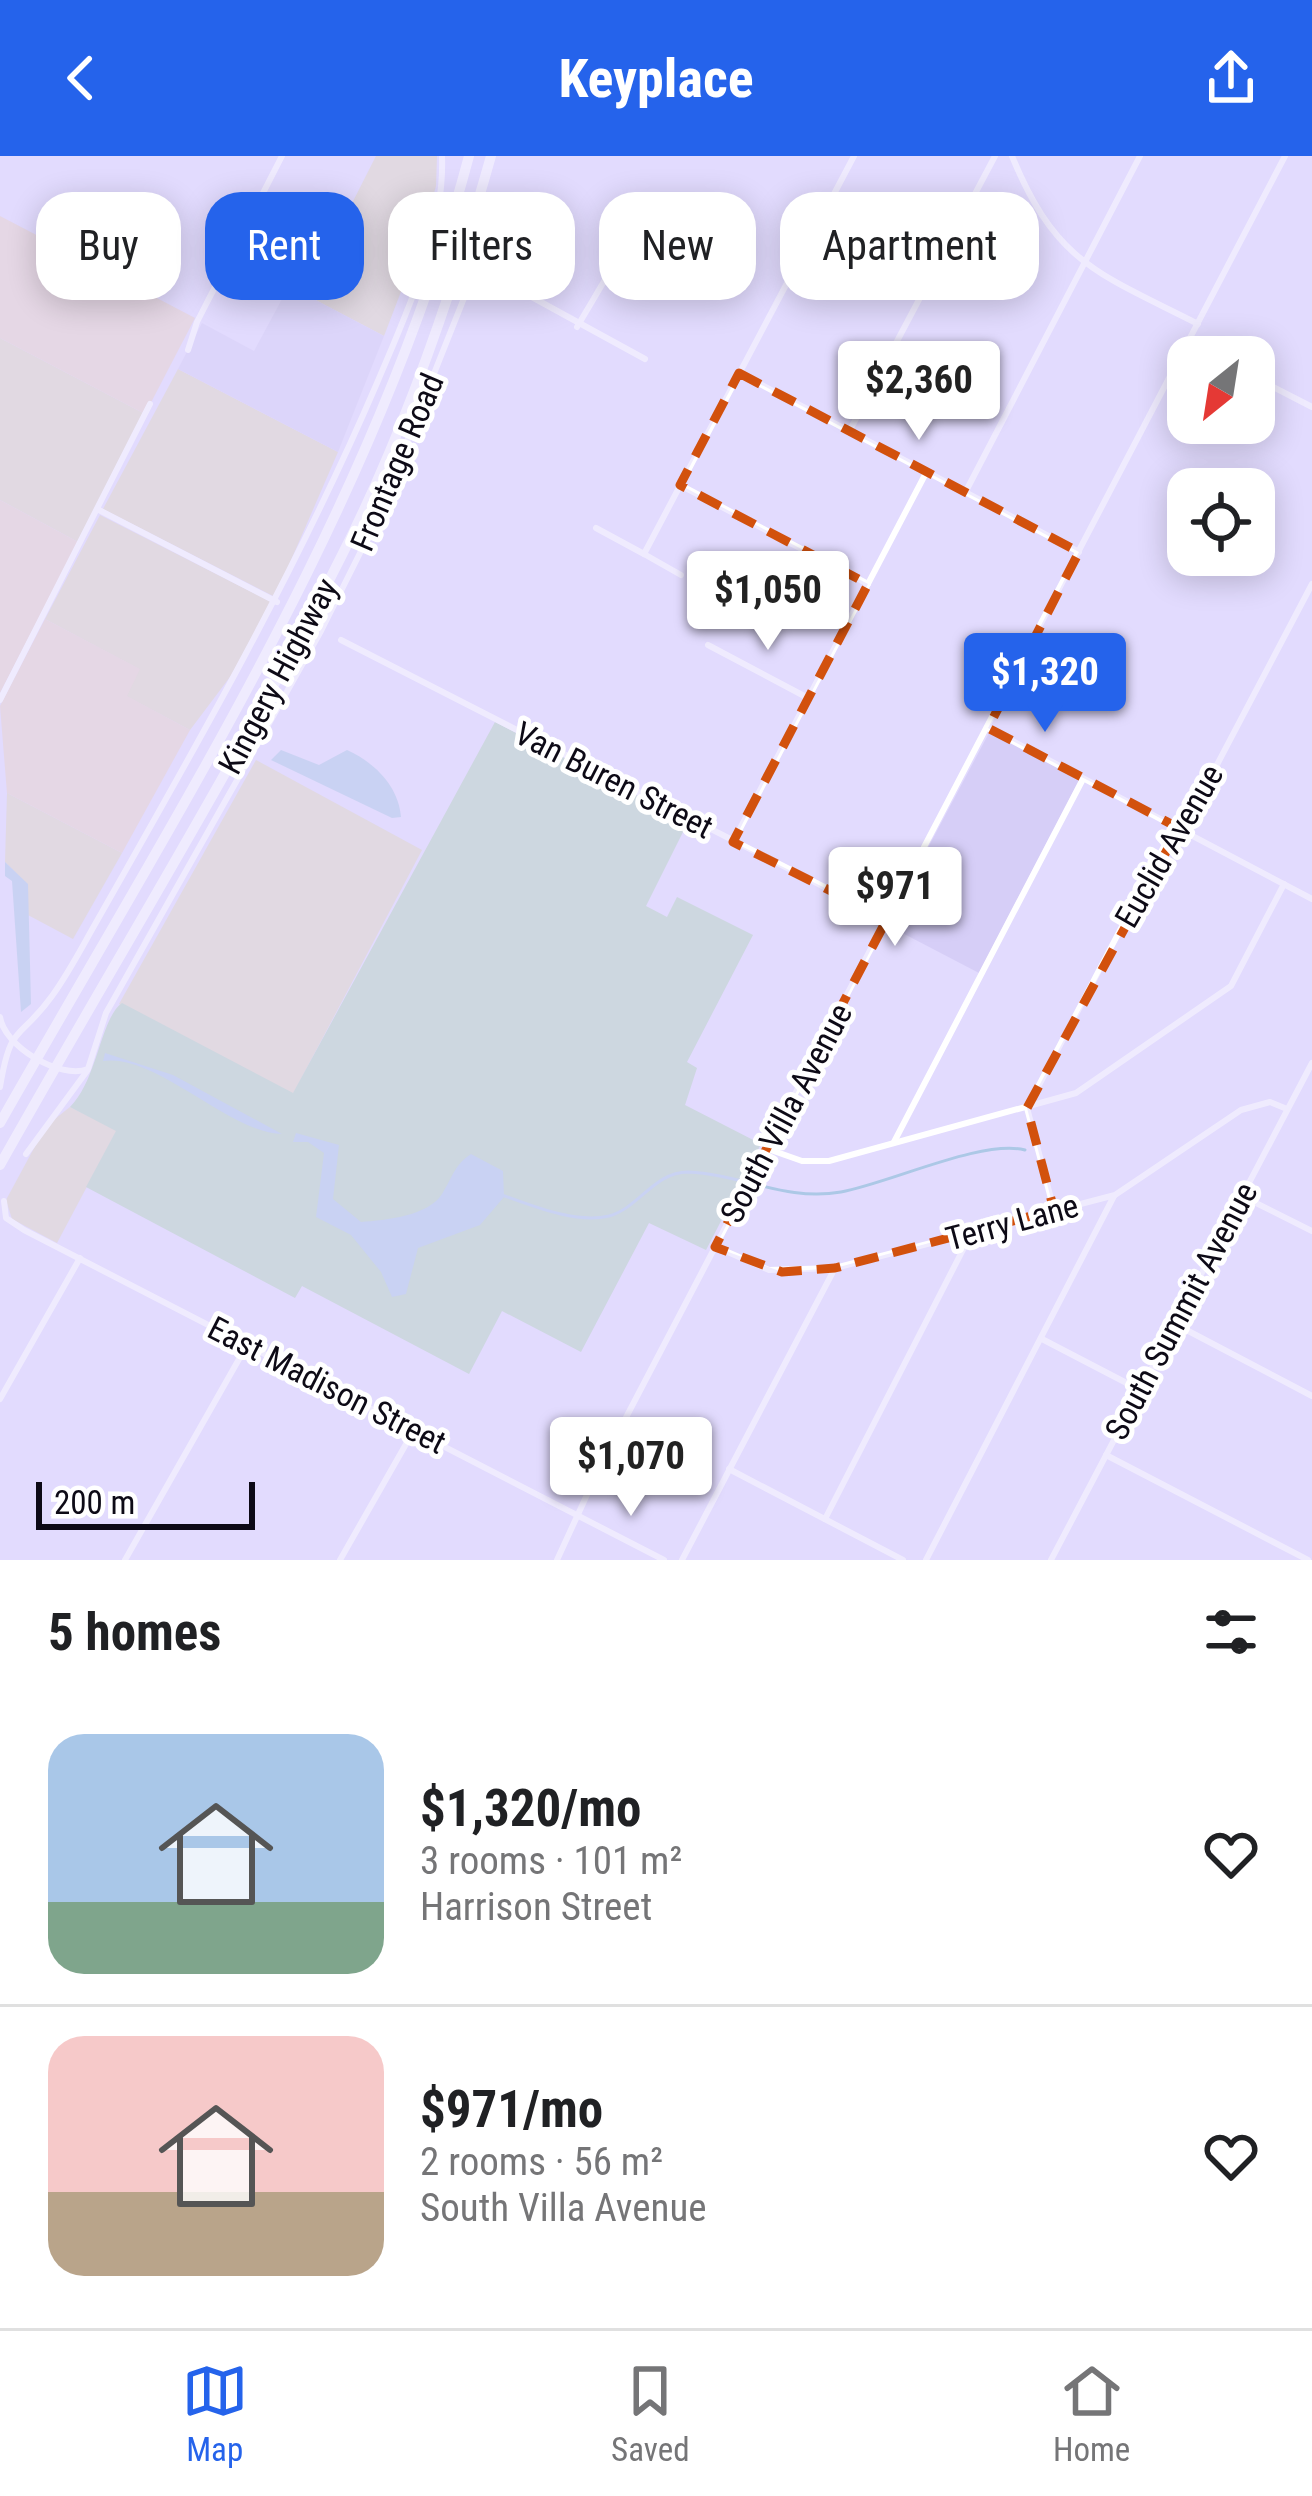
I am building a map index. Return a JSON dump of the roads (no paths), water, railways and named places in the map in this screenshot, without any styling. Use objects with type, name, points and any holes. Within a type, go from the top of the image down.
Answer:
[{"type":"highway","name":"Kingery Highway","points":[[0,1123],[282,628],[335,520],[407,349],[470,156]]},
{"type":"highway","name":"Kingery Highway","points":[[0,1165],[191,839],[344,553],[445,300],[490,156]]},
{"type":"street","points":[[188,350],[196,322],[282,156]]},
{"type":"street","name":"Frontage Road","points":[[5,1039],[51,998],[277,602],[396,338],[439,204],[442,156]]},
{"type":"street","points":[[644,554],[854,156]]},
{"type":"street","points":[[850,430],[995,156]]},
{"type":"street","points":[[1012,156],[1038,214],[1084,266],[1198,324]]},
{"type":"street","points":[[966,491],[1140,156]]},
{"type":"street","name":"South Villa Avenue","points":[[1192,336],[1285,156]]},
{"type":"street","name":"Frontage Road","points":[[26,1154],[88,1070],[106,1013],[321,631],[373,527],[470,283],[486,272],[577,327],[645,359]]},
{"type":"street","points":[[577,327],[599,290]]},
{"type":"street","points":[[739,373],[1079,552]]},
{"type":"street","name":"South Villa Avenue","points":[[557,1560],[1167,383]]},
{"type":"street","points":[[1275,388],[1312,407]]},
{"type":"street","points":[[0,700],[150,404]]},
{"type":"street","points":[[733,842],[927,471]]},
{"type":"street","points":[[680,485],[868,584]]},
{"type":"street","points":[[99,510],[277,602]]},
{"type":"street","points":[[596,528],[681,575]]},
{"type":"street","name":"Euclid Avenue","points":[[1027,1108],[1171,833],[1189,818],[1312,584]]},
{"type":"street","name":"Van Buren Street","points":[[341,640],[886,920]]},
{"type":"street","points":[[708,645],[808,698]]},
{"type":"street","points":[[988,728],[1312,899]]},
{"type":"street","points":[[894,1142],[1083,778]]},
{"type":"street","points":[[768,1149],[802,1161],[829,1161],[1076,1093],[1231,986],[1284,884]]},
{"type":"street","points":[[0,1017],[5,1039],[0,1088]]},
{"type":"street","points":[[5,1039],[70,1072],[88,1070]]},
{"type":"street","name":"South Summit Avenue","points":[[1051,1560],[1312,1063]]},
{"type":"street","name":"Terry Lane","points":[[716,1247],[769,1270],[835,1268],[1115,1195],[1240,1110],[1270,1102],[1287,1109]]},
{"type":"street","points":[[1027,1108],[1054,1210]]},
{"type":"street","points":[[926,1560],[1115,1195]]},
{"type":"street","points":[[1242,1196],[1312,1232]]},
{"type":"street","name":"East Madison Street","points":[[4,1201],[12,1222],[664,1560]]},
{"type":"street","points":[[825,1519],[972,1232]]},
{"type":"street","points":[[0,1399],[80,1258]]},
{"type":"street","points":[[682,1560],[835,1268]]},
{"type":"street","points":[[1175,1324],[1312,1396]]},
{"type":"street","points":[[1042,1339],[1140,1390]]},
{"type":"street","points":[[124,1560],[247,1345]]},
{"type":"street","points":[[340,1560],[414,1430]]},
{"type":"street","points":[[1106,1455],[1308,1560]]},
{"type":"street","points":[[729,1469],[903,1560]]},
{"type":"water","points":[[281,750],[319,765],[347,750],[358,755],[391,786],[401,817],[392,818],[271,760]]},
{"type":"water","points":[[5,862],[28,884],[31,1004],[21,1012],[12,881],[5,876]]},
{"type":"water","points":[[105,1053],[173,1075],[282,1134],[240,1121],[146,1069],[103,1061]]},
{"type":"water","points":[[296,1133],[339,1145],[333,1199],[361,1222],[406,1216],[427,1207],[471,1154],[503,1171],[504,1197],[480,1225],[418,1248],[406,1294],[392,1297],[381,1272],[351,1235],[316,1217],[324,1153],[308,1142],[293,1142]]},
{"type":"waterway","points":[[502,1195],[555,1213],[596,1218],[620,1212],[666,1178],[688,1172],[821,1194],[985,1151],[1025,1150]]}]
